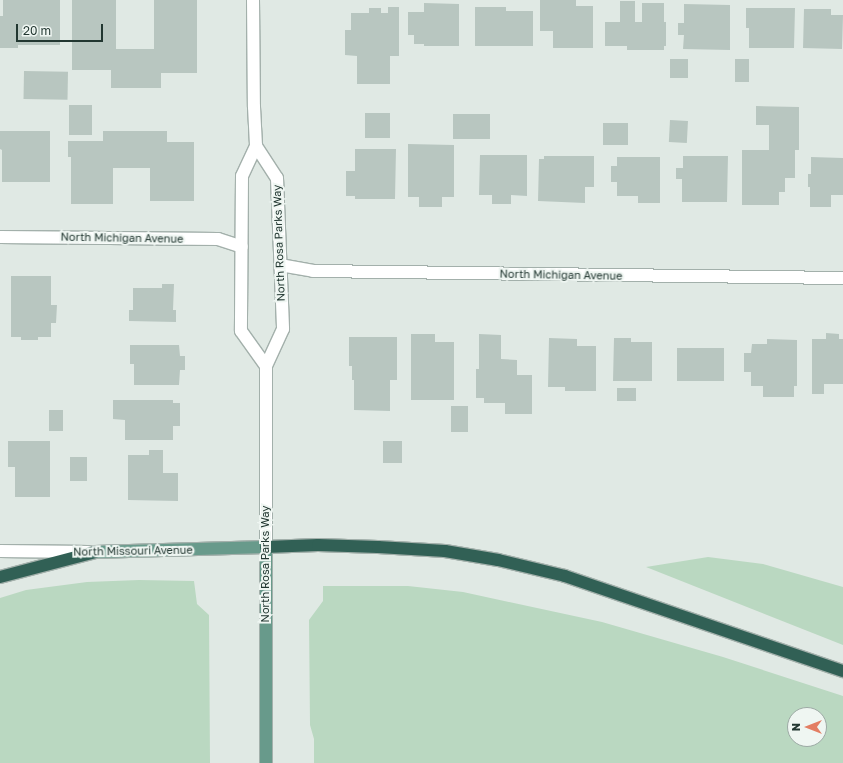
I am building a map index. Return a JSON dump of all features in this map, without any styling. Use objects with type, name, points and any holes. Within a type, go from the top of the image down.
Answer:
[{"type":"highway","points":[[266,547],[318,545],[378,547],[445,551],[498,560],[565,576],[843,671]]},
{"type":"highway","points":[[0,577],[95,552]]},
{"type":"main road","name":"North Missouri Avenue","points":[[95,552],[266,547]]},
{"type":"main road","name":"North Rosa Parks Way","points":[[266,547],[266,763]]},
{"type":"street","points":[[253,0],[256,146],[242,176],[241,331],[266,366]]},
{"type":"street","name":"North Rosa Parks Way","points":[[256,146],[277,178],[283,329],[266,366],[266,547]]},
{"type":"street","name":"North Michigan Avenue","points":[[0,237],[218,239],[242,247]]},
{"type":"street","name":"North Michigan Avenue","points":[[280,265],[313,271],[843,278]]},
{"type":"street","name":"North Missouri Avenue","points":[[0,551],[95,552]]},
{"type":"green space","points":[[708,557],[763,564],[843,587],[843,645],[646,567]]},
{"type":"green space","points":[[139,580],[194,581],[197,604],[209,615],[210,763],[0,763],[0,598],[26,590],[87,582]]},
{"type":"green space","points":[[323,586],[408,586],[463,592],[602,622],[723,657],[843,696],[843,763],[314,763],[314,739],[310,725],[309,620],[323,601]]},
{"type":"building","points":[[3,0],[60,0],[60,45],[18,45],[18,48],[0,48],[0,16],[3,16]]},
{"type":"building","points":[[72,0],[116,0],[116,49],[154,49],[154,0],[197,0],[197,73],[161,73],[161,88],[111,88],[111,70],[72,70]]},
{"type":"building","points":[[540,0],[576,0],[576,6],[593,6],[593,48],[553,48],[553,31],[540,31]]},
{"type":"building","points":[[620,1],[635,1],[635,22],[642,22],[642,3],[664,3],[666,46],[664,46],[664,50],[627,50],[627,46],[605,46],[605,22],[620,22]]},
{"type":"building","points":[[424,3],[459,4],[459,46],[424,46],[424,44],[414,44],[414,35],[408,35],[408,12],[424,12]]},
{"type":"building","points":[[684,4],[730,5],[730,50],[683,49],[684,35],[678,35],[678,23],[684,23]]},
{"type":"building","points":[[388,7],[399,7],[399,56],[390,56],[390,84],[357,84],[357,56],[345,55],[345,30],[351,30],[351,13],[369,13],[369,8],[381,8],[381,13],[388,13]]},
{"type":"building","points":[[475,7],[506,7],[506,11],[533,11],[533,46],[475,46]]},
{"type":"building","points":[[746,8],[795,8],[794,48],[749,48],[749,28],[746,28]]},
{"type":"building","points":[[804,9],[831,9],[831,15],[843,15],[842,49],[803,48]]},
{"type":"building","points":[[670,59],[688,59],[688,78],[670,78]]},
{"type":"building","points":[[735,59],[749,59],[749,82],[735,82]]},
{"type":"building","points":[[24,71],[68,72],[68,100],[24,99]]},
{"type":"building","points":[[69,105],[92,105],[92,135],[69,135]]},
{"type":"building","points":[[756,106],[799,107],[799,150],[795,150],[795,178],[785,178],[785,192],[779,192],[779,205],[742,205],[742,150],[769,150],[769,125],[756,125]]},
{"type":"building","points":[[365,113],[390,113],[390,138],[365,138]]},
{"type":"building","points":[[453,114],[490,114],[490,139],[453,139]]},
{"type":"building","points":[[670,120],[688,121],[687,143],[669,142]]},
{"type":"building","points":[[603,123],[628,123],[628,145],[603,145]]},
{"type":"building","points":[[0,131],[50,131],[50,182],[2,182],[2,150],[0,149]]},
{"type":"building","points":[[103,131],[167,131],[167,142],[194,142],[194,201],[150,201],[150,168],[113,168],[113,204],[71,204],[71,157],[68,157],[68,141],[103,141]]},
{"type":"building","points":[[408,144],[454,145],[454,197],[442,197],[442,207],[419,207],[419,197],[408,197]]},
{"type":"building","points":[[355,149],[396,149],[395,199],[355,199],[355,196],[346,196],[346,171],[355,171]]},
{"type":"building","points":[[480,155],[527,155],[527,196],[511,195],[511,204],[492,204],[492,195],[479,195]]},
{"type":"building","points":[[544,156],[594,156],[594,187],[585,187],[585,203],[538,201],[539,159],[544,159]]},
{"type":"building","points":[[683,156],[728,156],[727,202],[682,202],[682,179],[676,179],[676,168],[683,168]]},
{"type":"building","points":[[617,157],[660,157],[660,203],[638,203],[638,196],[617,196],[617,182],[611,182],[611,166],[617,166]]},
{"type":"building","points":[[811,157],[843,158],[843,195],[831,195],[831,207],[810,207],[810,187],[808,187],[808,174],[811,174]]},
{"type":"building","points":[[11,276],[51,276],[51,305],[57,305],[56,323],[51,323],[51,337],[38,337],[38,340],[21,340],[21,337],[11,337]]},
{"type":"building","points":[[162,284],[174,284],[173,310],[176,310],[176,322],[129,321],[129,310],[133,310],[133,288],[162,288]]},
{"type":"building","points":[[826,333],[839,334],[839,339],[843,339],[843,384],[824,384],[824,394],[812,394],[812,339],[826,339]]},
{"type":"building","points":[[411,334],[435,334],[435,342],[454,342],[454,400],[411,400]]},
{"type":"building","points":[[479,334],[501,335],[501,359],[517,360],[517,375],[532,375],[532,414],[505,414],[505,403],[484,403],[484,398],[476,398],[476,369],[479,369]]},
{"type":"building","points":[[349,337],[397,337],[397,380],[390,380],[390,411],[354,410],[354,380],[352,380],[352,366],[349,366]]},
{"type":"building","points":[[549,338],[577,339],[577,346],[596,346],[596,391],[565,391],[565,387],[548,387]]},
{"type":"building","points":[[614,338],[631,338],[631,342],[652,342],[652,381],[613,381]]},
{"type":"building","points":[[767,339],[797,340],[797,386],[794,386],[794,397],[763,397],[763,386],[751,386],[751,372],[744,372],[744,353],[751,353],[752,344],[767,344]]},
{"type":"building","points":[[130,345],[179,345],[180,356],[185,356],[185,370],[180,370],[179,385],[134,385],[134,364],[130,364]]},
{"type":"building","points":[[677,348],[724,348],[724,381],[677,381]]},
{"type":"building","points":[[617,388],[636,388],[636,401],[617,401]]},
{"type":"building","points":[[113,400],[173,400],[173,403],[180,403],[180,426],[173,426],[173,440],[125,440],[125,420],[113,419]]},
{"type":"building","points":[[451,406],[468,406],[468,432],[451,432]]},
{"type":"building","points":[[49,410],[63,410],[63,431],[49,431]]},
{"type":"building","points":[[8,441],[50,441],[50,497],[15,497],[15,467],[8,467]]},
{"type":"building","points":[[383,441],[402,441],[402,463],[383,463]]},
{"type":"building","points":[[149,450],[163,450],[163,473],[178,473],[178,501],[128,500],[128,455],[149,455]]},
{"type":"building","points":[[70,457],[87,457],[87,481],[70,481]]}]
